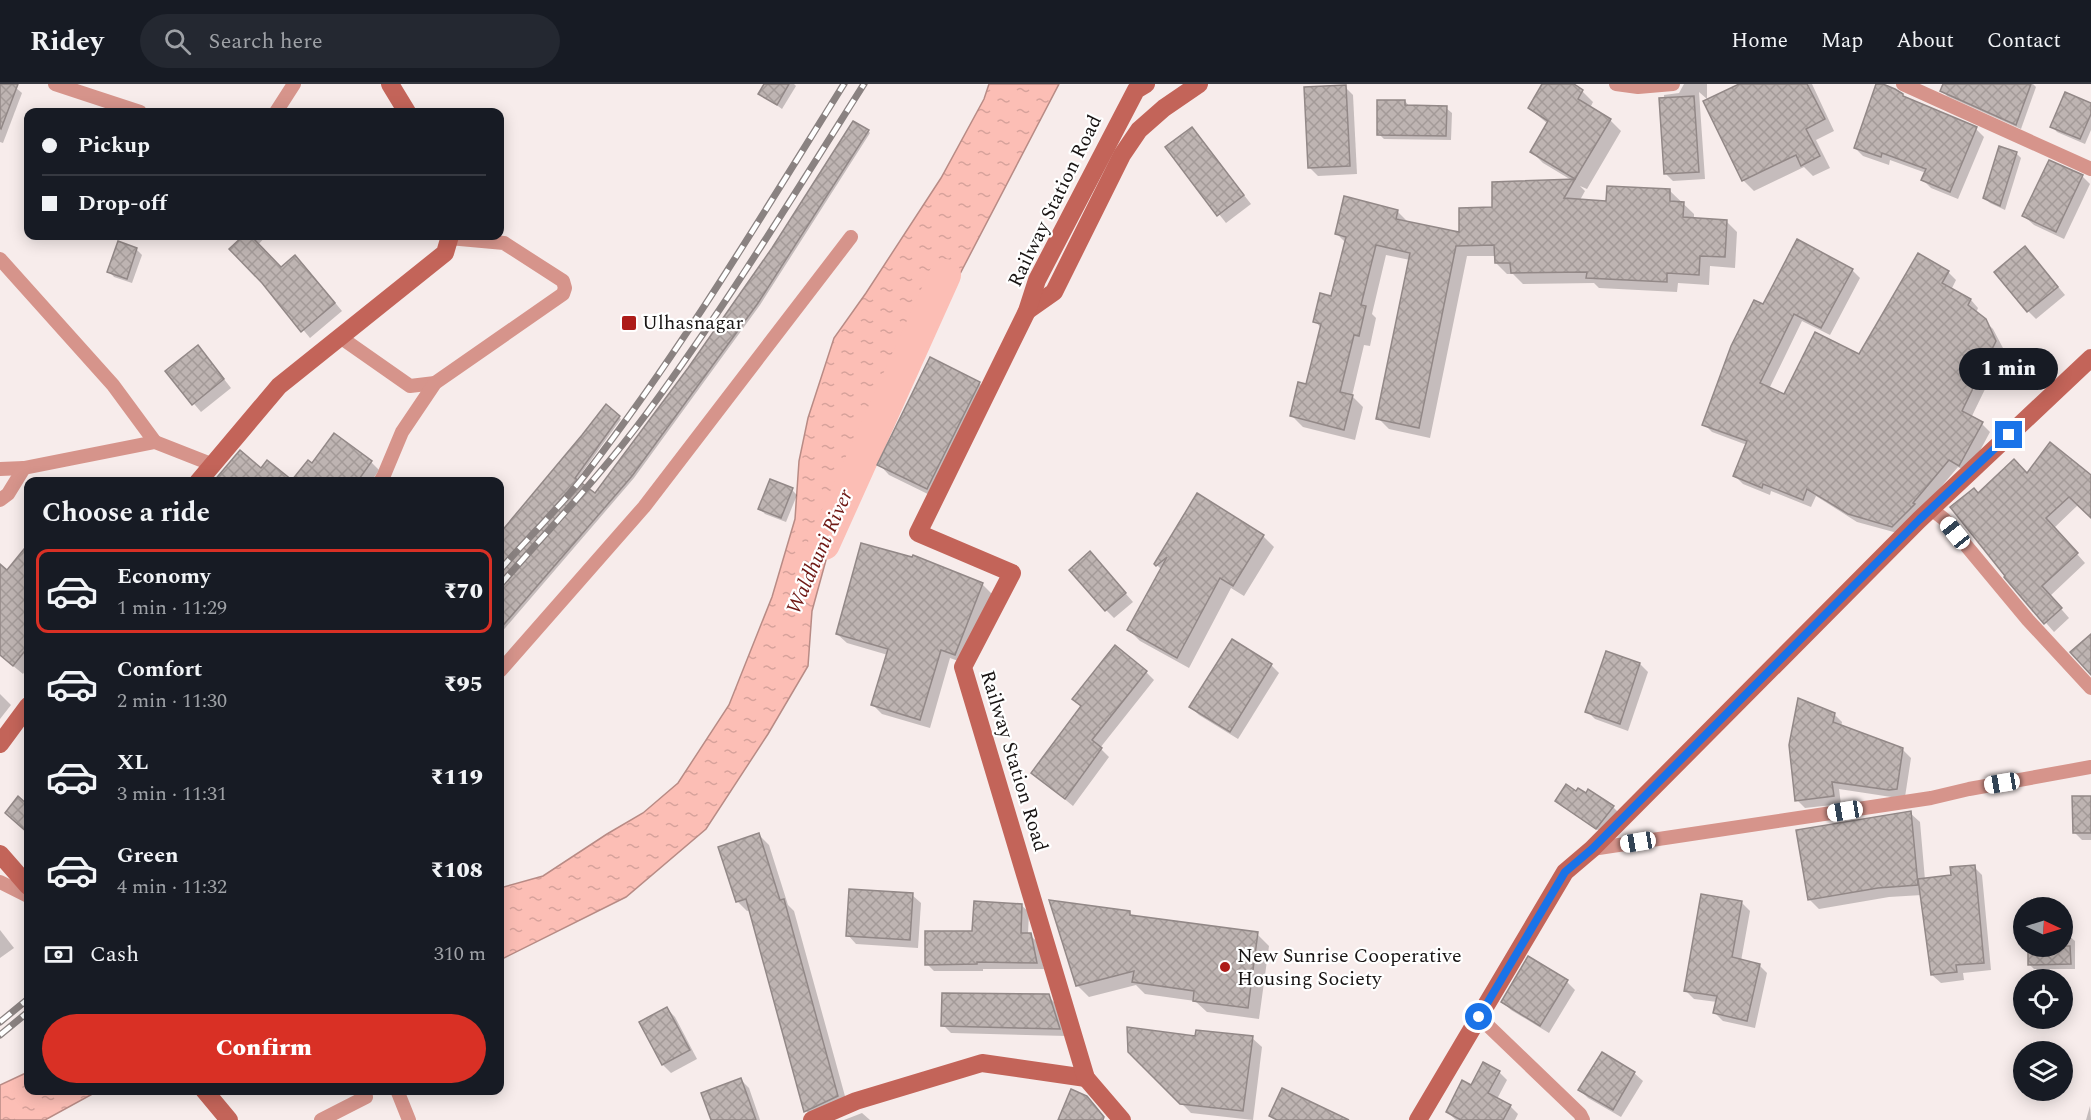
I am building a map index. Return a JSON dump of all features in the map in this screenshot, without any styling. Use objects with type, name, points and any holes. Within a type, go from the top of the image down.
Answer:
[{"type":"street","points":[[55,84],[128,108]]},
{"type":"street","points":[[279,108],[294,84]]},
{"type":"street","points":[[390,84],[405,108]]},
{"type":"street","name":"Railway Station Road","points":[[1122,1120],[1086,1078],[963,668],[1012,573],[918,533],[1027,311],[1037,280],[1136,90],[1146,84]]},
{"type":"street","name":"Railway Station Road","points":[[1027,311],[1054,292],[1122,155],[1139,130],[1164,108],[1199,84]]},
{"type":"street","points":[[1616,84],[1638,87],[1673,84]]},
{"type":"street","points":[[1903,84],[2091,169]]},
{"type":"street","points":[[504,665],[644,507],[851,237]]},
{"type":"street","points":[[202,477],[279,386],[445,253],[448,240]]},
{"type":"street","points":[[383,477],[402,432],[435,383],[563,294],[565,288],[563,281],[504,243],[476,240]]},
{"type":"street","points":[[0,259],[113,385],[155,442],[211,464]]},
{"type":"street","points":[[340,337],[410,386],[435,383]]},
{"type":"street","points":[[1418,1120],[1565,872],[1592,849],[1931,508],[2091,358]]},
{"type":"street","points":[[0,469],[24,468],[155,442]]},
{"type":"street","points":[[0,500],[8,494],[24,468]]},
{"type":"street","points":[[1931,508],[1944,519],[2028,620],[2091,688]]},
{"type":"street","points":[[0,744],[24,711]]},
{"type":"street","points":[[1592,849],[1931,798],[2091,767]]},
{"type":"street","points":[[0,854],[24,881]]},
{"type":"street","points":[[0,882],[24,894]]},
{"type":"street","points":[[1479,1017],[1580,1114],[1583,1120]]},
{"type":"street","points":[[812,1120],[856,1101],[982,1063],[1086,1078]]},
{"type":"street","points":[[208,1095],[229,1120]]},
{"type":"street","points":[[399,1095],[408,1117]]},
{"type":"street","points":[[321,1120],[366,1097]]},
{"type":"water","points":[[989,84],[1059,84],[950,293],[926,315],[906,343],[863,425],[812,611],[808,666],[768,734],[706,829],[626,897],[504,958],[504,887],[543,876],[643,813],[678,783],[729,705],[772,597],[795,519],[799,461],[808,418],[834,338],[941,178],[984,99]]},
{"type":"water","points":[[24,1074],[24,1095],[91,1095],[45,1120],[0,1120],[0,1085]]},
{"type":"building","points":[[0,84],[18,84],[1,129],[0,128]]},
{"type":"building","points":[[764,84],[789,84],[777,105],[758,94]]},
{"type":"building","points":[[1542,84],[1574,84],[1583,90],[1578,99],[1611,119],[1575,179],[1530,152],[1548,121],[1528,108]]},
{"type":"building","points":[[1739,84],[1807,84],[1825,119],[1806,129],[1820,156],[1801,166],[1796,155],[1742,181],[1703,101]]},
{"type":"building","points":[[1876,84],[1895,89],[1903,96],[1977,127],[1950,192],[1921,180],[1926,169],[1882,153],[1881,157],[1854,148]]},
{"type":"building","points":[[1943,84],[2031,84],[2016,125],[1940,91]]},
{"type":"building","points":[[1346,85],[1350,166],[1308,168],[1304,87]]},
{"type":"building","points":[[2065,92],[2091,103],[2091,114],[2080,139],[2050,127]]},
{"type":"building","points":[[1694,96],[1699,172],[1664,174],[1659,98]]},
{"type":"building","points":[[1377,100],[1405,100],[1405,105],[1447,106],[1446,136],[1377,135]]},
{"type":"building","points":[[853,121],[869,130],[758,303],[632,476],[504,624],[504,528],[606,404],[620,416],[575,478],[595,493],[688,368],[772,248]]},
{"type":"building","points":[[1192,127],[1244,195],[1217,216],[1165,147]]},
{"type":"building","points":[[1999,146],[2017,152],[2000,206],[1983,198]]},
{"type":"building","points":[[2049,160],[2083,175],[2056,232],[2022,216]]},
{"type":"building","points":[[1575,179],[1564,198],[1606,201],[1607,186],[1670,189],[1670,201],[1684,202],[1683,217],[1727,220],[1725,257],[1700,256],[1699,275],[1667,273],[1667,282],[1586,278],[1587,272],[1511,273],[1510,263],[1495,263],[1494,245],[1456,246],[1419,428],[1376,419],[1410,253],[1376,245],[1361,305],[1366,306],[1359,336],[1354,335],[1340,392],[1353,395],[1344,430],[1290,416],[1298,382],[1306,384],[1321,324],[1313,322],[1320,293],[1331,296],[1346,237],[1335,234],[1344,196],[1398,210],[1396,219],[1459,232],[1459,208],[1492,207],[1492,182]]},
{"type":"building","points":[[1797,239],[1853,269],[1821,328],[1794,314],[1760,383],[1784,394],[1815,332],[1859,354],[1918,253],[1949,271],[1942,283],[1971,299],[1968,305],[1986,319],[1996,341],[1962,411],[1983,422],[1959,466],[1949,460],[1913,503],[1915,504],[1892,527],[1848,514],[1807,489],[1803,500],[1763,484],[1762,488],[1733,476],[1747,441],[1702,425],[1731,346],[1754,300],[1763,304]]},
{"type":"building","points":[[239,240],[255,240],[281,267],[295,255],[335,303],[301,332],[262,283],[229,249]]},
{"type":"building","points":[[118,241],[137,248],[127,279],[107,272]]},
{"type":"building","points":[[2025,246],[2058,287],[2027,312],[1994,272]]},
{"type":"building","points":[[198,345],[224,379],[192,405],[165,371]]},
{"type":"building","points":[[930,357],[980,382],[927,489],[877,465]]},
{"type":"building","points":[[334,433],[372,461],[361,477],[294,477],[308,460],[312,463]]},
{"type":"building","points":[[2050,442],[2091,475],[2091,518],[2069,497],[2046,518],[2078,553],[2042,586],[2062,608],[2044,624],[1950,507],[1974,488],[1978,493],[2014,459],[2027,473]]},
{"type":"building","points":[[240,450],[261,468],[267,460],[288,477],[217,477]]},
{"type":"building","points":[[770,479],[793,488],[781,518],[758,509]]},
{"type":"building","points":[[1197,493],[1264,535],[1233,586],[1220,578],[1177,658],[1127,630],[1167,557],[1156,566],[1154,564]]},
{"type":"building","points":[[861,543],[912,557],[913,555],[983,583],[955,655],[941,650],[920,720],[871,705],[888,649],[836,634]]},
{"type":"building","points":[[24,549],[24,652],[13,666],[0,655],[0,564],[7,570]]},
{"type":"building","points":[[1090,551],[1126,593],[1105,611],[1069,570]]},
{"type":"building","points":[[2091,634],[2091,675],[2070,652]]},
{"type":"building","points":[[1232,639],[1272,664],[1230,732],[1189,707]]},
{"type":"building","points":[[1115,645],[1147,671],[1092,740],[1102,748],[1065,799],[1031,773],[1081,706],[1072,699]]},
{"type":"building","points":[[1606,651],[1640,663],[1620,724],[1585,712]]},
{"type":"building","points":[[1798,698],[1835,713],[1833,722],[1903,748],[1897,789],[1889,790],[1832,782],[1834,796],[1795,801],[1789,745]]},
{"type":"building","points":[[1566,784],[1576,791],[1578,788],[1586,793],[1588,789],[1614,806],[1596,829],[1555,801]]},
{"type":"building","points":[[18,796],[24,801],[24,830],[5,813]]},
{"type":"building","points":[[2072,796],[2091,796],[2091,833],[2073,833]]},
{"type":"building","points":[[1911,811],[1918,885],[1878,888],[1808,900],[1796,830]]},
{"type":"building","points":[[759,833],[780,900],[784,899],[838,1096],[804,1112],[746,899],[736,902],[718,847]]},
{"type":"building","points":[[1975,865],[1984,963],[1956,965],[1957,972],[1931,975],[1918,879],[1951,875],[1950,867]]},
{"type":"building","points":[[849,889],[913,893],[910,940],[846,936]]},
{"type":"building","points":[[1701,894],[1742,901],[1732,957],[1760,964],[1747,1021],[1713,1013],[1717,996],[1684,991]]},
{"type":"building","points":[[1049,900],[1130,911],[1130,915],[1258,932],[1248,1008],[1193,1001],[1194,991],[1132,982],[1134,971],[1076,986]]},
{"type":"building","points":[[974,901],[1022,904],[1021,933],[1031,933],[1037,963],[977,962],[977,964],[925,965],[925,931],[972,931]]},
{"type":"building","points":[[1528,956],[1568,980],[1540,1026],[1501,1002]]},
{"type":"building","points":[[2028,957],[2071,957],[2071,964],[2028,965]]},
{"type":"building","points":[[942,993],[1049,994],[1060,1029],[941,1026]]},
{"type":"building","points":[[667,1007],[690,1050],[662,1065],[639,1022]]},
{"type":"building","points":[[1127,1027],[1195,1036],[1196,1030],[1253,1036],[1243,1111],[1180,1104],[1128,1052]]},
{"type":"building","points":[[1602,1052],[1635,1072],[1613,1110],[1578,1090]]},
{"type":"building","points":[[1483,1062],[1500,1071],[1488,1093],[1511,1105],[1503,1120],[1461,1120],[1446,1112],[1462,1080],[1471,1085]]},
{"type":"building","points":[[741,1078],[756,1120],[711,1120],[701,1093]]},
{"type":"building","points":[[1282,1088],[1349,1120],[1277,1120],[1269,1116]]},
{"type":"building","points":[[1071,1089],[1087,1096],[1104,1117],[1103,1120],[1058,1120]]},
{"type":"waterway","name":"Waldhuni River","points":[[824,544],[945,275]]},
{"type":"railway","points":[[504,566],[585,475],[654,380],[719,283],[844,84]]},
{"type":"railway","points":[[504,580],[594,479],[647,413],[731,292],[864,84]]},
{"type":"railway","points":[[0,1022],[24,1002]]},
{"type":"railway","points":[[0,1035],[24,1015]]},
{"type":"place","name":"Ulhasnagar","points":[[629,323]]},
{"type":"place","name":"New Sunrise Cooperative Housing Society","points":[[1225,967]]},
{"type":"route","points":[[1479,1017],[1565,872],[1592,849],[1919,520],[2009,435]]}]
